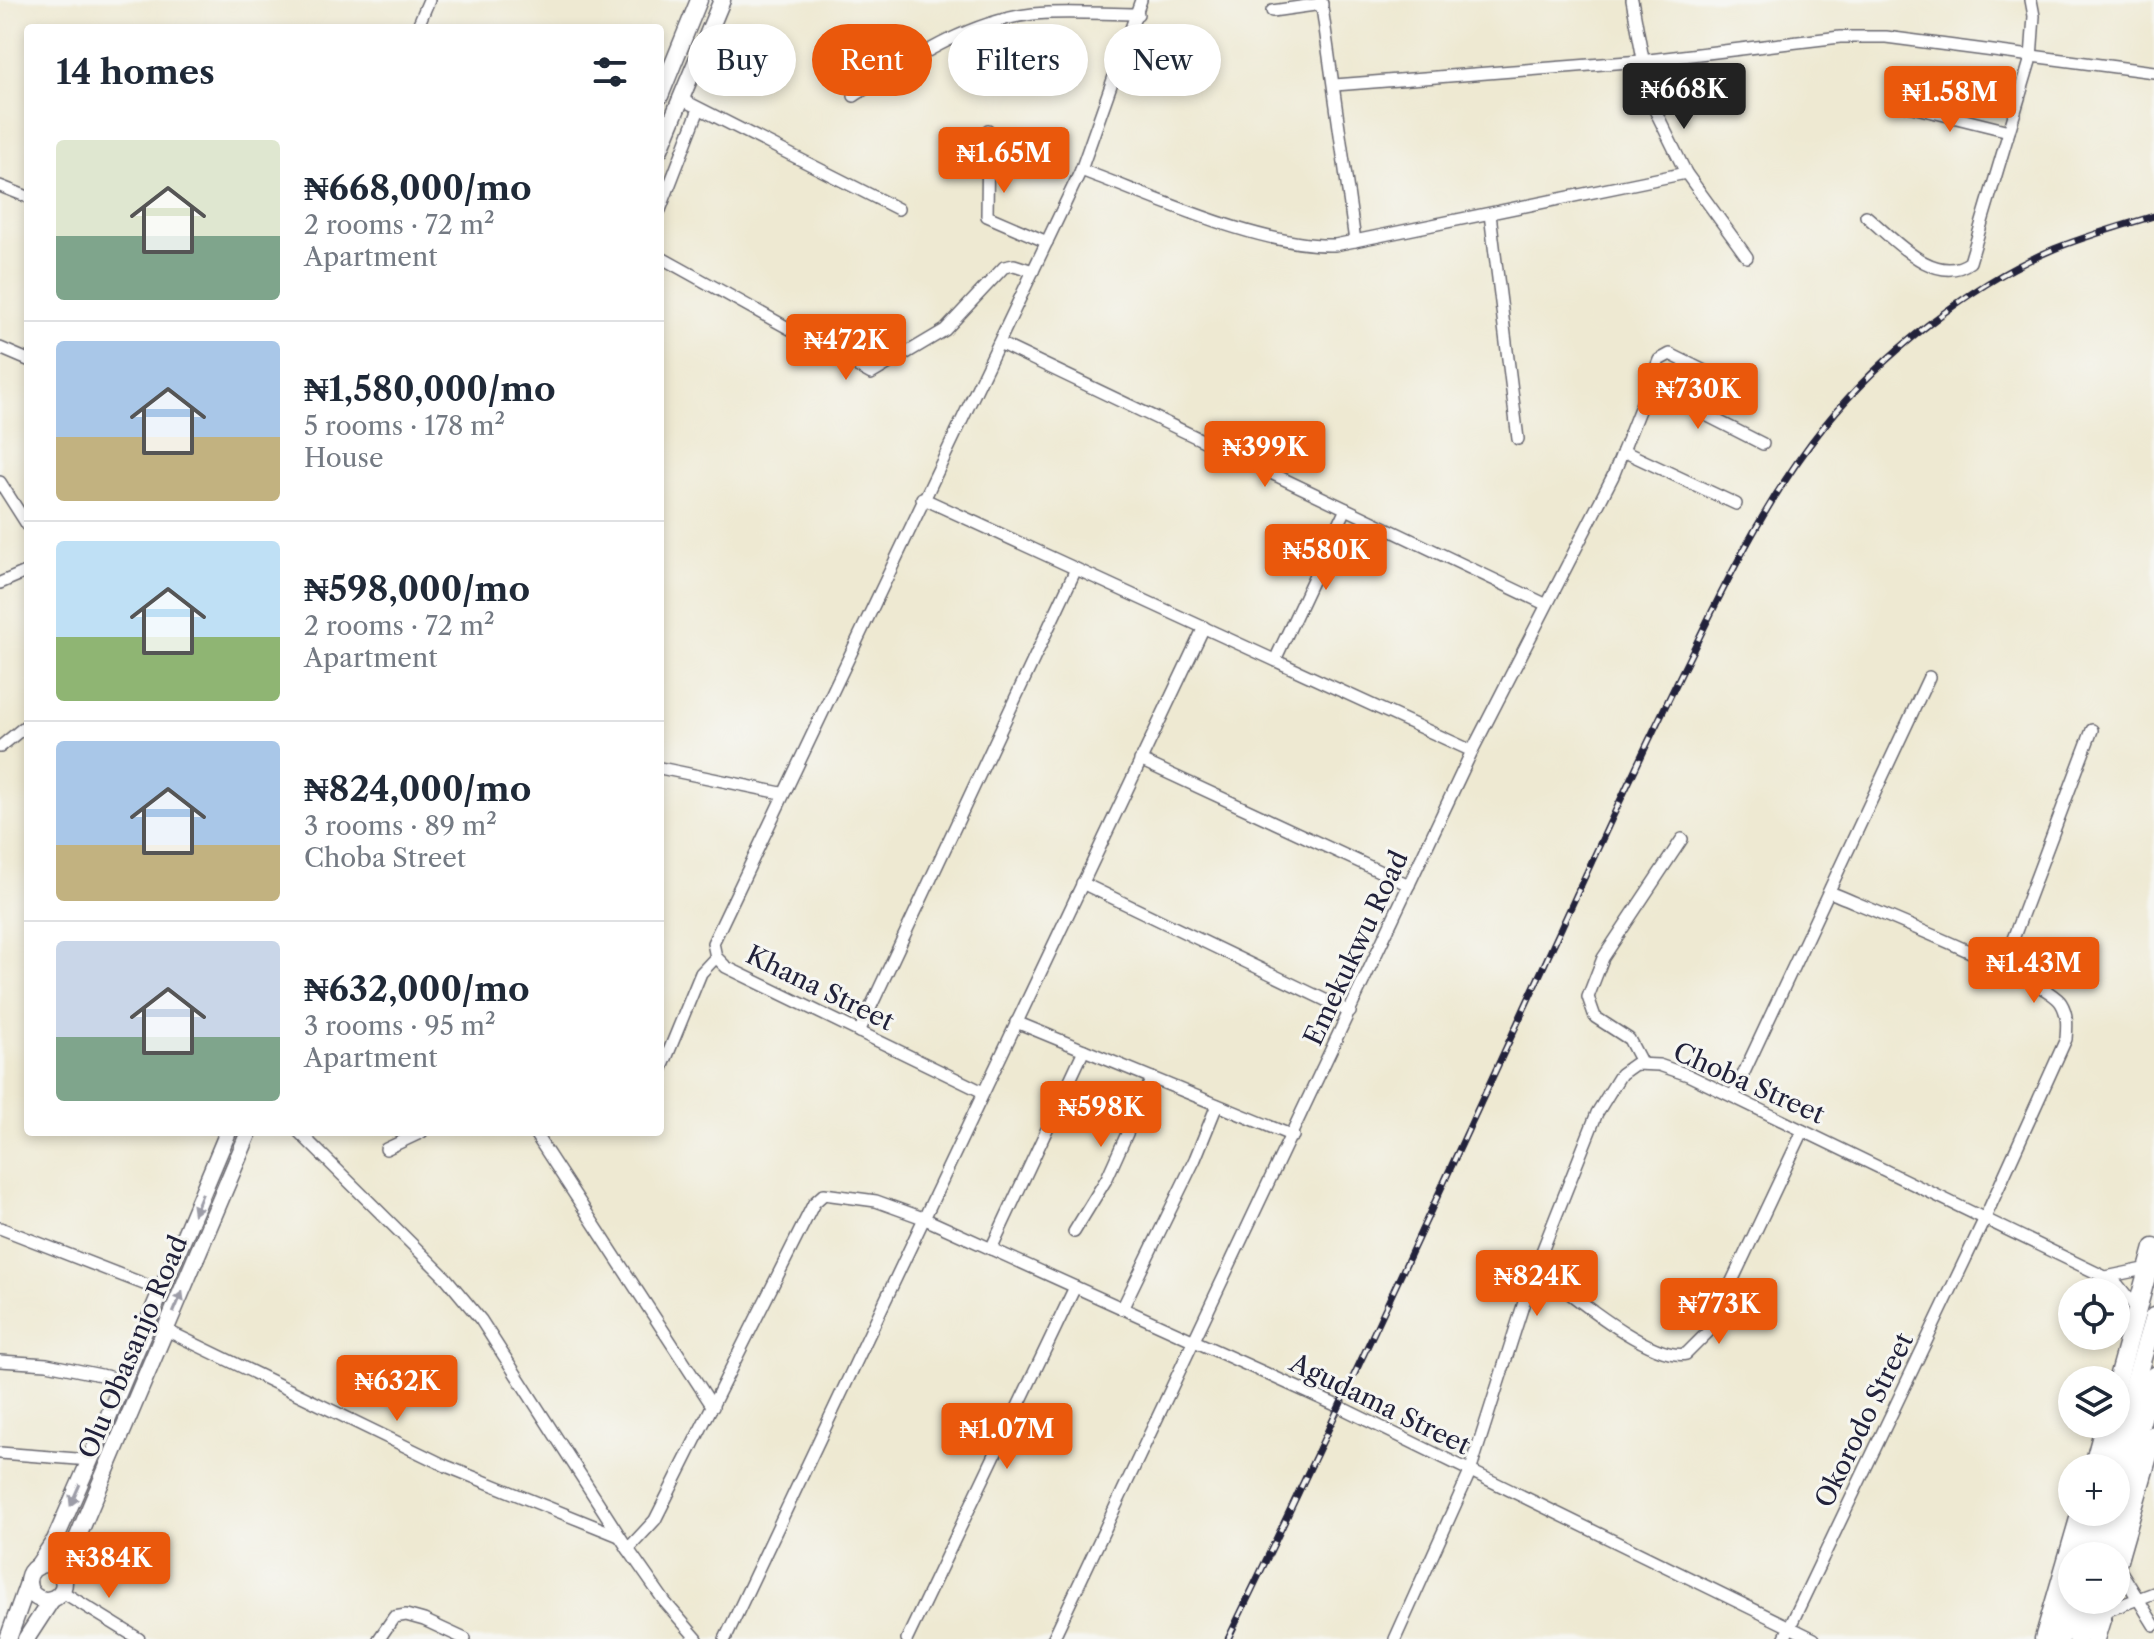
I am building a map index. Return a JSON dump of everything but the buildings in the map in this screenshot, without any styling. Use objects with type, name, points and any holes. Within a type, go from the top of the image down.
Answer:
[{"type":"main road","points":[[664,86],[699,0]]},
{"type":"main road","points":[[664,139],[722,0]]},
{"type":"main road","name":"Olu Obasanjo Road","points":[[28,1583],[55,1540],[226,1136]]},
{"type":"main road","name":"Olu Obasanjo Road","points":[[26,1639],[59,1590],[68,1560],[247,1136]]},
{"type":"main road","points":[[2113,1454],[2146,1313],[2149,1268],[2154,1248]]},
{"type":"main road","points":[[2124,1366],[2146,1313]]},
{"type":"main road","points":[[2130,1461],[2154,1376]]},
{"type":"main road","points":[[2123,1542],[2154,1435]]},
{"type":"main road","points":[[2044,1639],[2077,1526]]},
{"type":"main road","points":[[28,1583],[36,1597],[59,1590],[54,1566],[37,1567]]},
{"type":"main road","points":[[8,1639],[28,1583]]},
{"type":"main road","points":[[2060,1639],[2068,1614]]},
{"type":"main road","points":[[2078,1639],[2094,1614]]},
{"type":"main road","points":[[2095,1639],[2099,1614]]},
{"type":"street","points":[[419,24],[429,0]]},
{"type":"street","name":"Khana Street","points":[[983,1092],[726,967],[716,957],[713,943],[717,928],[781,793],[1081,170],[1141,0]]},
{"type":"street","points":[[1632,0],[1651,102],[1686,173],[1747,257]]},
{"type":"street","points":[[1866,216],[1931,267],[1962,268],[1976,251],[2031,58],[2034,16],[2031,0]]},
{"type":"street","points":[[1272,11],[1322,2],[1355,241]]},
{"type":"street","points":[[932,48],[993,23],[1031,14],[1138,14]]},
{"type":"street","points":[[1335,85],[1641,61],[1840,37],[1886,37],[2154,72]]},
{"type":"street","points":[[681,99],[898,209]]},
{"type":"street","points":[[1900,104],[2009,131]]},
{"type":"street","points":[[664,200],[699,109]]},
{"type":"street","points":[[988,130],[987,216],[1047,242]]},
{"type":"street","points":[[1081,170],[1286,242],[1308,246],[1355,241],[1686,173]]},
{"type":"street","points":[[0,186],[24,195]]},
{"type":"street","points":[[1490,214],[1518,439]]},
{"type":"street","points":[[664,259],[871,374],[945,330],[1004,267],[1014,265],[1033,271]]},
{"type":"street","points":[[999,343],[1545,604]]},
{"type":"street","points":[[0,348],[24,358]]},
{"type":"street","name":"Emekukwu Road","points":[[1053,1639],[1293,1136],[1472,751],[1623,451],[1661,356],[1670,354],[1741,389]]},
{"type":"street","points":[[1649,386],[1763,444]]},
{"type":"street","points":[[1623,451],[1736,504]]},
{"type":"street","points":[[2,488],[24,520]]},
{"type":"street","points":[[922,498],[1472,751]]},
{"type":"street","points":[[1275,660],[1346,509]]},
{"type":"street","points":[[859,1032],[1076,569]]},
{"type":"street","points":[[0,583],[24,573]]},
{"type":"street","points":[[725,1639],[1204,627]]},
{"type":"street","points":[[1733,1096],[1929,677]]},
{"type":"street","points":[[0,747],[24,727]]},
{"type":"street","points":[[1830,892],[2002,968],[2092,730]]},
{"type":"street","points":[[1140,760],[1409,885]]},
{"type":"street","points":[[664,769],[781,793]]},
{"type":"street","points":[[1641,1062],[1629,1039],[1595,1017],[1588,997],[1603,958],[1682,839]]},
{"type":"street","points":[[1082,883],[1350,1012]]},
{"type":"street","points":[[664,1063],[701,973],[716,957]]},
{"type":"street","name":"Okorodo Street","points":[[1787,1633],[1984,1220],[2066,1039],[2067,1022],[2061,1002],[2002,968]]},
{"type":"street","points":[[1016,1022],[1293,1136]]},
{"type":"street","points":[[991,1249],[1084,1050]]},
{"type":"street","name":"Choba Street","points":[[1400,1638],[1470,1472],[1535,1267],[1597,1113],[1621,1074],[1641,1062],[1688,1075],[2105,1277],[2118,1285],[2146,1313]]},
{"type":"street","points":[[1074,1232],[1107,1178],[1152,1078]]},
{"type":"street","points":[[1122,1309],[1195,1159],[1217,1105]]},
{"type":"street","points":[[1535,1267],[1641,1341],[1668,1353],[1686,1354],[1708,1332],[1803,1131]]},
{"type":"street","points":[[303,1136],[446,1278],[481,1320],[619,1536],[665,1602],[697,1639]]},
{"type":"street","points":[[386,1149],[414,1136]]},
{"type":"street","points":[[537,1136],[713,1407],[655,1520],[628,1549]]},
{"type":"street","name":"Agudama Street","points":[[713,1407],[817,1198],[824,1194],[845,1194],[923,1218],[1340,1407],[1787,1633],[1814,1639]]},
{"type":"street","points":[[0,1228],[162,1291]]},
{"type":"street","points":[[2105,1277],[2149,1268]]},
{"type":"street","points":[[907,1639],[1075,1287]]},
{"type":"street","points":[[166,1330],[446,1466],[619,1536]]},
{"type":"street","points":[[0,1361],[47,1364],[125,1380]]},
{"type":"street","points":[[0,1453],[90,1460]]},
{"type":"street","points":[[2130,1585],[2154,1625]]},
{"type":"street","points":[[59,1590],[139,1639]]},
{"type":"street","points":[[2130,1600],[2154,1593]]},
{"type":"street","points":[[379,1639],[394,1617],[406,1615],[465,1639]]},
{"type":"railway","points":[[1228,1639],[1604,834],[1710,615],[1788,476],[1825,425],[1872,373],[1960,301],[2023,263],[2054,249],[2154,216]]}]
